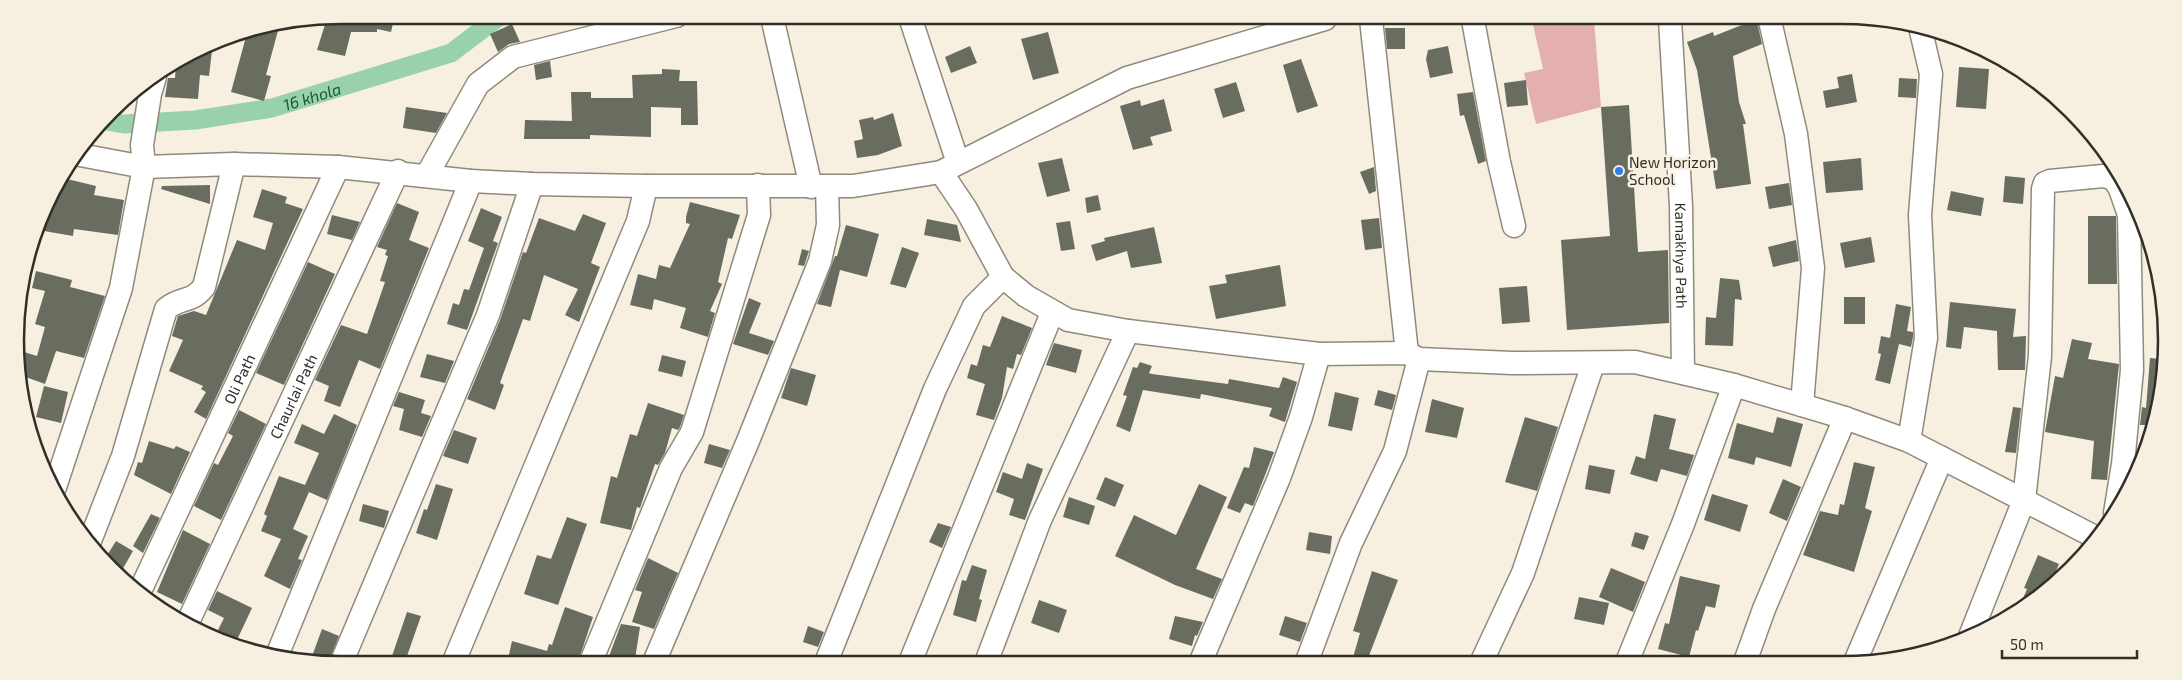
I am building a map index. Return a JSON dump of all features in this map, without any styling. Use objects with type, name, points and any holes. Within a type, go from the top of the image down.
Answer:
[{"type":"street","points":[[427,175],[478,84],[513,57],[644,24]]},
{"type":"street","points":[[657,656],[748,441],[820,261],[828,225],[774,24]]},
{"type":"street","points":[[912,24],[949,167],[966,209],[1003,277],[1026,296],[1052,313],[1068,320],[1128,331],[1319,354],[1593,364],[1634,362],[1683,372],[1845,418],[1909,441],[2091,535]]},
{"type":"street","points":[[83,156],[144,167],[234,164],[338,167],[398,171],[471,181],[532,184],[854,186],[949,167],[1127,78],[1308,24]]},
{"type":"street","points":[[1309,656],[1351,543],[1395,452],[1413,356],[1372,24]]},
{"type":"street","points":[[1474,24],[1499,162],[1514,226]]},
{"type":"street","name":"Kamakhya Path","points":[[1670,24],[1681,206],[1683,372]]},
{"type":"street","points":[[1771,24],[1796,134],[1813,268],[1802,405]]},
{"type":"street","points":[[1909,441],[1926,338],[1920,215],[1931,74],[1922,34]]},
{"type":"street","points":[[57,481],[120,288],[144,167],[142,144],[152,86]]},
{"type":"street","points":[[92,536],[123,456],[166,309],[175,302],[196,296],[204,287],[234,164]]},
{"type":"street","name":"Oli Path","points":[[142,587],[338,167]]},
{"type":"street","name":"Chaurlai Path","points":[[190,618],[398,171]]},
{"type":"street","points":[[1973,628],[2024,500],[2040,356],[2045,183],[2103,176],[2114,180],[2119,188]]},
{"type":"street","points":[[279,650],[471,181]]},
{"type":"street","points":[[344,656],[488,315],[532,184]]},
{"type":"street","points":[[456,656],[638,221],[646,186]]},
{"type":"street","points":[[593,656],[670,468],[692,432],[759,215],[758,186]]},
{"type":"street","points":[[2118,494],[2123,464],[2132,370],[2129,215],[2120,190]]},
{"type":"street","points":[[829,656],[935,390],[974,306],[1003,277]]},
{"type":"street","points":[[913,656],[1052,313]]},
{"type":"street","points":[[989,656],[1040,520],[1128,331]]},
{"type":"street","points":[[1203,656],[1279,478],[1301,417],[1319,354]]},
{"type":"street","points":[[1484,656],[1523,573],[1593,364]]},
{"type":"street","points":[[1629,656],[1683,524],[1734,385]]},
{"type":"street","points":[[1747,656],[1764,609],[1845,418]]},
{"type":"street","points":[[1858,656],[1942,458]]},
{"type":"shaded area","points":[[1533,24],[1594,24],[1601,107],[1536,124],[1524,73],[1543,69]]},
{"type":"building","points":[[325,24],[393,24],[391,32],[377,29],[377,32],[351,32],[345,56],[317,50]]},
{"type":"building","points":[[512,24],[520,42],[509,44],[498,52],[490,34]]},
{"type":"building","points":[[1744,24],[1758,24],[1762,44],[1733,56],[1739,102],[1746,124],[1743,124],[1751,184],[1716,189],[1697,70],[1687,42],[1713,32],[1714,36]]},
{"type":"building","points":[[1385,28],[1405,28],[1405,49],[1387,49]]},
{"type":"building","points":[[278,30],[266,75],[271,76],[264,101],[231,92],[245,39]]},
{"type":"building","points":[[1048,32],[1059,73],[1033,80],[1021,39]]},
{"type":"building","points":[[970,46],[977,63],[951,73],[945,57]]},
{"type":"building","points":[[1448,46],[1453,73],[1430,78],[1426,59],[1428,50]]},
{"type":"building","points":[[212,51],[209,76],[200,75],[198,99],[165,97],[168,78],[175,78],[176,70]]},
{"type":"building","points":[[1301,59],[1318,106],[1297,113],[1283,65]]},
{"type":"building","points":[[550,61],[552,77],[536,80],[534,65]]},
{"type":"building","points":[[1959,67],[1989,69],[1986,109],[1956,107]]},
{"type":"building","points":[[662,69],[680,70],[679,81],[697,81],[698,125],[681,125],[681,108],[651,107],[651,137],[590,135],[590,139],[524,139],[525,120],[572,121],[571,92],[591,92],[591,98],[633,98],[632,75],[662,74]]},
{"type":"building","points":[[1852,74],[1857,102],[1826,108],[1823,91],[1839,88],[1837,77]]},
{"type":"building","points":[[1899,78],[1917,79],[1916,98],[1898,97]]},
{"type":"building","points":[[1526,80],[1528,105],[1507,107],[1504,83]]},
{"type":"building","points":[[1236,82],[1245,111],[1223,118],[1214,89]]},
{"type":"building","points":[[1473,92],[1486,161],[1478,164],[1464,115],[1460,116],[1457,94]]},
{"type":"building","points":[[1164,99],[1172,131],[1150,137],[1153,145],[1133,150],[1120,106],[1140,100],[1141,106]]},
{"type":"building","name":"New Horizon School","points":[[1629,105],[1638,252],[1668,250],[1669,323],[1567,330],[1561,240],[1610,236],[1601,107]]},
{"type":"building","points":[[406,107],[447,113],[436,133],[403,128]]},
{"type":"building","points":[[893,113],[902,146],[878,155],[857,158],[854,141],[863,139],[859,120],[873,117],[874,120]]},
{"type":"building","points":[[1062,158],[1070,191],[1047,197],[1038,163]]},
{"type":"building","points":[[1861,158],[1863,190],[1826,193],[1823,162]]},
{"type":"building","points":[[1374,167],[1376,191],[1369,194],[1360,172]]},
{"type":"building","points":[[2005,176],[2025,178],[2023,204],[2003,202]]},
{"type":"building","points":[[68,179],[96,186],[94,195],[124,200],[118,235],[74,229],[73,236],[44,231],[56,200]]},
{"type":"building","points":[[1789,183],[1792,205],[1769,209],[1765,187]]},
{"type":"building","points":[[210,185],[210,204],[161,189],[162,186]]},
{"type":"building","points":[[262,189],[287,197],[285,203],[303,209],[206,419],[194,412],[206,392],[201,389],[203,386],[169,371],[183,340],[172,336],[178,316],[194,311],[206,315],[237,240],[265,250],[273,223],[253,217]]},
{"type":"building","points":[[1951,191],[1984,198],[1981,216],[1947,210]]},
{"type":"building","points":[[1098,195],[1101,210],[1087,213],[1085,198]]},
{"type":"building","points":[[690,202],[740,215],[732,239],[728,238],[718,282],[722,284],[710,311],[715,313],[708,337],[680,328],[686,308],[654,299],[652,310],[630,305],[638,274],[656,279],[659,265],[670,268],[690,224],[686,223],[686,217]]},
{"type":"building","points":[[397,203],[419,212],[409,240],[429,248],[380,369],[359,360],[340,407],[324,401],[329,386],[315,380],[341,325],[367,334],[385,282],[380,281],[388,256],[385,255],[387,250],[377,247]]},
{"type":"building","points":[[481,208],[502,217],[493,241],[498,243],[467,330],[447,324],[453,303],[459,305],[464,289],[469,290],[484,248],[468,241]]},
{"type":"building","points":[[583,214],[606,223],[591,263],[600,267],[579,322],[565,315],[578,289],[544,275],[530,321],[523,319],[500,383],[504,385],[495,410],[467,399],[500,320],[523,252],[526,253],[539,218],[575,231]]},
{"type":"building","points":[[332,215],[360,222],[352,240],[327,234]]},
{"type":"building","points":[[2088,216],[2116,216],[2117,284],[2088,284]]},
{"type":"building","points":[[1379,218],[1382,248],[1365,250],[1361,220]]},
{"type":"building","points":[[927,219],[957,225],[961,242],[924,235]]},
{"type":"building","points":[[1070,221],[1075,249],[1061,251],[1056,223]]},
{"type":"building","points":[[846,225],[879,234],[867,277],[840,270],[831,307],[817,304],[835,256],[837,256]]},
{"type":"building","points":[[1154,227],[1162,263],[1131,268],[1127,251],[1096,261],[1091,245],[1105,241],[1104,238]]},
{"type":"building","points":[[1871,237],[1875,262],[1845,268],[1840,243]]},
{"type":"building","points":[[1796,240],[1799,261],[1773,267],[1768,247]]},
{"type":"building","points":[[902,247],[919,253],[906,288],[890,284]]},
{"type":"building","points":[[802,249],[809,251],[804,266],[798,265]]},
{"type":"building","points":[[308,262],[335,274],[284,385],[256,373]]},
{"type":"building","points":[[1280,265],[1286,306],[1216,319],[1209,286],[1227,283],[1225,275]]},
{"type":"building","points":[[36,271],[72,280],[70,287],[105,296],[84,358],[56,351],[45,384],[26,377],[24,352],[37,356],[45,327],[35,324],[45,291],[32,288]]},
{"type":"building","points":[[1720,278],[1739,280],[1742,300],[1735,299],[1733,346],[1705,345],[1706,317],[1716,318]]},
{"type":"building","points":[[1527,286],[1530,322],[1502,324],[1499,288]]},
{"type":"building","points":[[1844,297],[1865,297],[1865,324],[1844,324]]},
{"type":"building","points":[[749,298],[761,303],[749,333],[774,341],[768,355],[733,344]]},
{"type":"building","points":[[1950,302],[2016,309],[2013,337],[2026,336],[2025,370],[1998,370],[1997,331],[1964,327],[1961,349],[1946,347]]},
{"type":"building","points":[[1896,304],[1911,307],[1907,331],[1913,332],[1913,337],[1911,347],[1899,344],[1890,384],[1875,380],[1881,354],[1878,353],[1881,336],[1890,338]]},
{"type":"building","points":[[1002,316],[1032,328],[1021,355],[1017,354],[1013,369],[1007,367],[1002,398],[994,420],[976,415],[985,384],[967,378],[971,364],[977,366],[983,345],[990,347]]},
{"type":"building","points":[[2072,339],[2092,343],[2088,359],[2119,364],[2107,480],[2091,479],[2094,441],[2045,432],[2055,376],[2063,378]]},
{"type":"building","points":[[1054,343],[1082,350],[1076,373],[1046,365]]},
{"type":"building","points":[[427,354],[454,361],[445,383],[420,377]]},
{"type":"building","points":[[662,355],[686,361],[682,377],[658,371]]},
{"type":"building","points":[[2150,358],[2158,359],[2156,381],[2145,430],[2145,425],[2140,425],[2142,407],[2146,408]]},
{"type":"building","points":[[1140,362],[1152,366],[1149,373],[1152,374],[1228,384],[1229,379],[1279,388],[1283,377],[1297,382],[1285,422],[1269,416],[1272,408],[1201,394],[1200,399],[1143,390],[1130,432],[1116,426],[1127,396],[1123,395],[1133,367],[1137,368]]},
{"type":"building","points":[[791,368],[816,375],[807,406],[781,398]]},
{"type":"building","points":[[44,386],[68,392],[61,423],[36,417]]},
{"type":"building","points":[[1378,390],[1396,395],[1392,410],[1374,405]]},
{"type":"building","points":[[399,392],[425,400],[421,413],[431,416],[422,437],[399,430],[404,409],[393,406]]},
{"type":"building","points":[[1335,392],[1359,398],[1352,431],[1328,426]]},
{"type":"building","points":[[1432,399],[1464,408],[1457,438],[1425,432]]},
{"type":"building","points":[[648,403],[684,415],[680,427],[678,430],[672,428],[665,453],[658,465],[655,464],[640,508],[637,507],[631,530],[600,523],[611,476],[617,478],[630,434],[637,436]]},
{"type":"building","points":[[2013,407],[2021,408],[2016,453],[2005,452]]},
{"type":"building","points":[[239,410],[266,424],[221,520],[194,506],[214,463],[218,465],[233,436],[228,433]]},
{"type":"building","points":[[334,414],[357,425],[327,500],[309,492],[293,529],[308,536],[298,559],[302,560],[290,589],[264,576],[281,539],[261,531],[267,516],[264,514],[279,476],[305,485],[319,453],[294,443],[302,424],[324,434]]},
{"type":"building","points":[[1654,414],[1676,419],[1669,449],[1694,455],[1687,476],[1661,469],[1657,482],[1630,474],[1636,456],[1645,459]]},
{"type":"building","points":[[1525,417],[1558,427],[1537,491],[1505,482]]},
{"type":"building","points":[[1777,417],[1803,424],[1791,467],[1756,457],[1754,465],[1728,458],[1737,423],[1773,433]]},
{"type":"building","points":[[454,430],[477,438],[468,464],[443,456]]},
{"type":"building","points":[[149,441],[174,449],[176,446],[190,452],[171,494],[134,475],[138,462],[142,463]]},
{"type":"building","points":[[709,444],[730,450],[722,468],[704,463]]},
{"type":"building","points":[[1254,447],[1274,452],[1253,506],[1245,503],[1240,513],[1227,508],[1244,467],[1249,468]]},
{"type":"building","points":[[1854,462],[1875,467],[1865,508],[1872,511],[1854,572],[1803,555],[1820,511],[1838,515],[1840,504],[1844,505]]},
{"type":"building","points":[[1027,463],[1043,469],[1025,520],[1009,515],[1014,499],[996,492],[1003,472],[1022,479]]},
{"type":"building","points":[[1589,465],[1615,470],[1610,494],[1585,489]]},
{"type":"building","points":[[1105,477],[1124,485],[1115,507],[1096,499]]},
{"type":"building","points":[[1783,479],[1801,487],[1787,521],[1769,513]]},
{"type":"building","points":[[436,484],[453,489],[437,540],[416,533],[424,509],[427,510]]},
{"type":"building","points":[[1199,484],[1227,497],[1196,569],[1222,579],[1213,599],[1175,585],[1115,556],[1134,515],[1176,535]]},
{"type":"building","points":[[1712,494],[1748,505],[1740,532],[1704,520]]},
{"type":"building","points":[[1069,497],[1095,506],[1089,525],[1063,517]]},
{"type":"building","points":[[363,504],[389,511],[384,528],[359,521]]},
{"type":"building","points":[[151,514],[160,518],[143,553],[133,546]]},
{"type":"building","points":[[567,517],[587,524],[558,605],[524,594],[537,555],[551,559]]},
{"type":"building","points":[[938,523],[951,527],[942,548],[929,542]]},
{"type":"building","points":[[183,530],[210,544],[182,604],[157,592]]},
{"type":"building","points":[[1309,532],[1332,536],[1330,554],[1306,550]]},
{"type":"building","points":[[1635,532],[1649,536],[1644,550],[1631,546]]},
{"type":"building","points":[[116,541],[133,551],[122,570],[107,555]]},
{"type":"building","points":[[2038,555],[2059,564],[2054,575],[2022,600],[2027,589],[2024,588]]},
{"type":"building","points":[[648,558],[678,573],[654,629],[632,622],[642,592],[635,590]]},
{"type":"building","points":[[972,565],[987,570],[979,599],[982,600],[976,622],[953,615],[962,580],[966,581]]},
{"type":"building","points":[[1611,568],[1645,582],[1633,612],[1599,597]]},
{"type":"building","points":[[1372,571],[1398,580],[1369,656],[1353,656],[1360,633],[1353,631]]},
{"type":"building","points":[[1680,576],[1720,585],[1715,608],[1706,606],[1698,631],[1696,630],[1689,656],[1658,649],[1665,623],[1669,624]]},
{"type":"building","points":[[217,591],[252,608],[237,639],[217,631],[224,618],[208,610]]},
{"type":"building","points":[[1579,597],[1609,603],[1604,625],[1574,619]]},
{"type":"building","points":[[1039,600],[1067,610],[1059,633],[1031,623]]},
{"type":"building","points":[[565,607],[593,617],[580,656],[509,656],[512,641],[547,651],[549,644],[552,645]]},
{"type":"building","points":[[407,612],[421,616],[407,656],[392,656]]},
{"type":"building","points":[[1175,616],[1203,622],[1197,636],[1195,635],[1192,646],[1169,639]]},
{"type":"building","points":[[1285,616],[1307,623],[1300,642],[1279,635]]},
{"type":"building","points":[[621,624],[640,627],[635,656],[609,656]]},
{"type":"building","points":[[808,626],[824,632],[818,647],[803,642]]},
{"type":"building","points":[[322,629],[339,636],[331,656],[312,655]]},
{"type":"waterway","name":"16 khola","points":[[111,122],[124,124],[195,120],[272,108],[451,53],[489,24]]},
{"type":"place","name":"New Horizon School","points":[[1619,171]]}]
